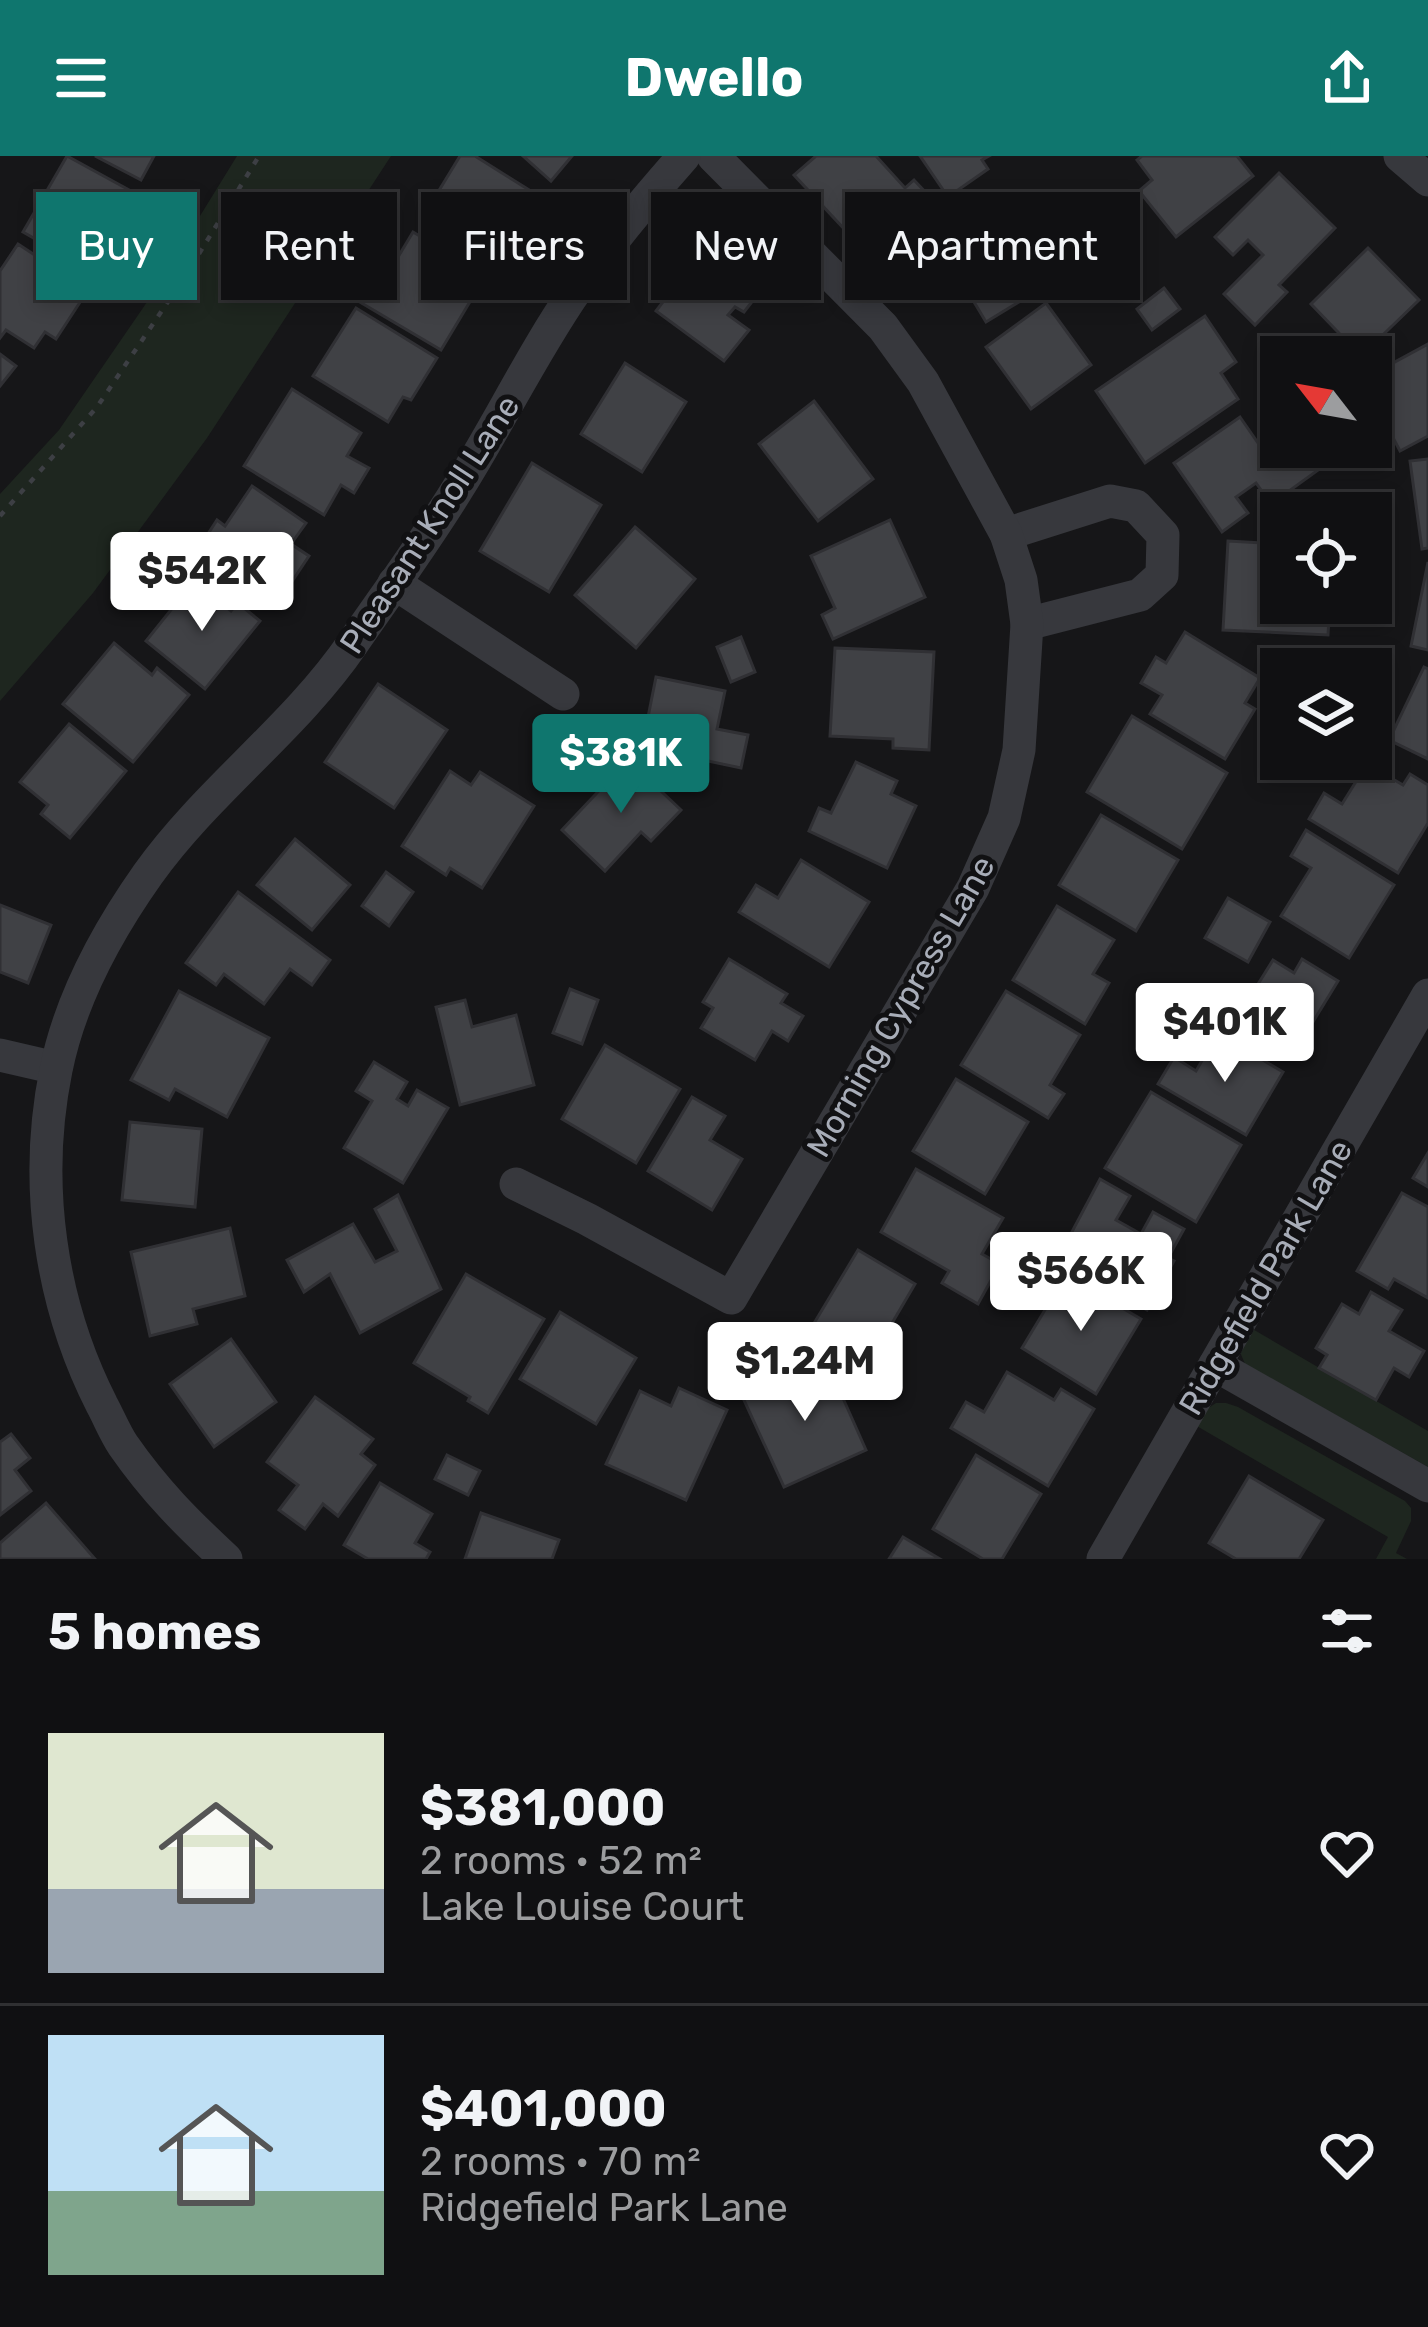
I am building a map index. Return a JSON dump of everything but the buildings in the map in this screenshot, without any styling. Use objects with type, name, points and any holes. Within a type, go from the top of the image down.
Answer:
[{"type":"street","name":"Pleasant Knoll Lane","points":[[226,1559],[168,1505],[121,1441],[83,1368],[56,1281],[47,1202],[47,1135],[56,1068],[78,998],[110,934],[150,871],[346,653],[458,488],[574,294],[631,216],[684,156]]},
{"type":"street","name":"Morning Cypress Lane","points":[[516,1184],[731,1298],[973,888],[1004,818],[1019,750],[1027,625],[1021,580],[1006,534],[923,382],[883,327],[713,156]]},
{"type":"street","points":[[1400,156],[1428,180]]},
{"type":"street","points":[[1006,534],[1111,501],[1136,506],[1163,535],[1162,575],[1140,595],[1027,625]]},
{"type":"street","points":[[394,583],[563,694]]},
{"type":"street","name":"Ridgefield Park Lane","points":[[1103,1559],[1428,995]]},
{"type":"street","points":[[0,1055],[56,1068]]},
{"type":"street","points":[[1215,1365],[1428,1486]]},
{"type":"path","points":[[0,517],[97,406],[260,156]]},
{"type":"shaded area","points":[[237,156],[391,156],[368,192],[221,192],[221,300],[297,300],[207,438],[93,593],[0,701],[0,494],[59,430],[148,300],[197,300],[197,221]]},
{"type":"shaded area","points":[[1249,1327],[1428,1431],[1428,1467],[1245,1364],[1240,1352]]},
{"type":"shaded area","points":[[1216,1403],[1238,1407],[1405,1501],[1411,1508],[1411,1521],[1396,1553],[1407,1559],[1376,1559],[1388,1537],[1195,1425],[1202,1412]]}]
